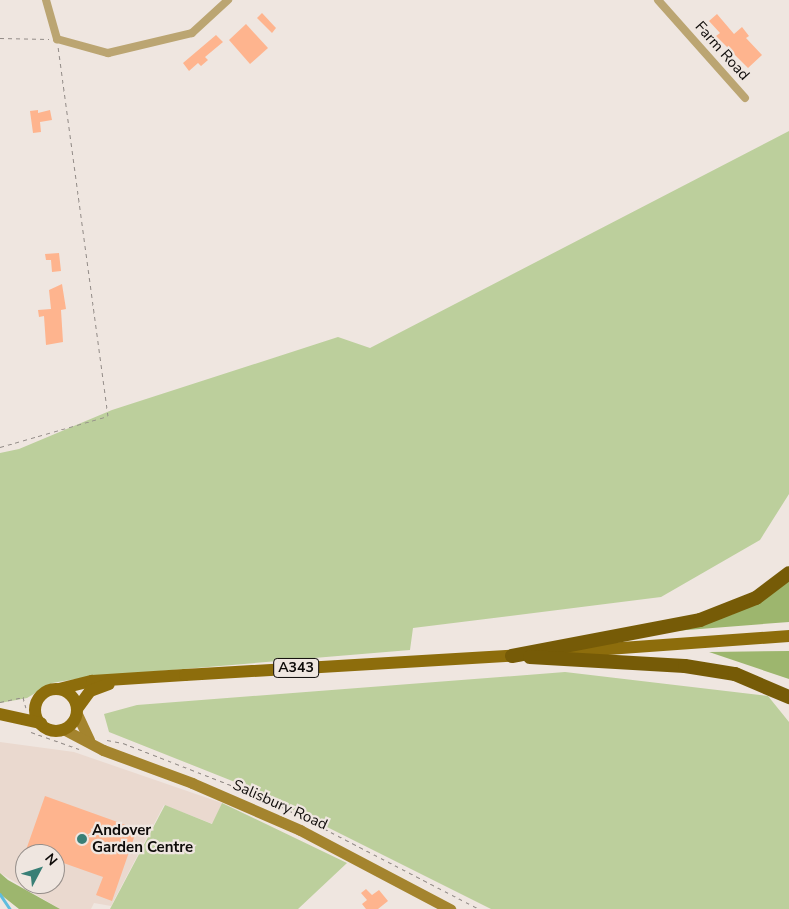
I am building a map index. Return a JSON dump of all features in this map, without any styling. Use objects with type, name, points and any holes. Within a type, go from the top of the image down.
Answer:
[{"type":"highway","points":[[512,656],[700,620],[756,598],[789,573]]},
{"type":"highway","points":[[512,656],[685,666],[735,674],[789,697]]},
{"type":"main road","name":"A343","points":[[59,689],[92,682],[512,656],[789,636]]},
{"type":"main road","name":"A343","points":[[77,712],[90,692],[123,680]]},
{"type":"main road","points":[[59,689],[74,698],[77,712],[64,730],[50,730],[40,723],[4,715],[26,710],[46,691],[59,689]]},
{"type":"main road","points":[[38,700],[36,712],[40,723]]},
{"type":"street","points":[[46,0],[57,39],[108,53],[148,46],[192,33],[228,0]]},
{"type":"street","name":"Farm Road","points":[[658,0],[745,98]]},
{"type":"street","points":[[77,712],[91,744]]},
{"type":"street","name":"Salisbury Road","points":[[64,730],[91,744],[300,830],[450,909]]},
{"type":"path","points":[[0,38],[57,39],[108,416],[0,446]]},
{"type":"shaded area","points":[[0,742],[74,752],[222,803],[213,824],[164,805],[111,906],[94,903],[91,909],[60,909],[35,894],[65,894],[65,844],[15,844],[15,882],[0,873]]},
{"type":"green space","points":[[789,131],[789,494],[760,540],[661,597],[413,628],[410,650],[88,677],[52,683],[27,698],[0,703],[0,453],[19,449],[112,410],[338,337],[370,348]]},
{"type":"green space","points":[[789,581],[789,622],[674,631],[733,614]]},
{"type":"green space","points":[[789,651],[789,679],[709,652]]},
{"type":"green space","points":[[565,672],[768,696],[789,722],[789,909],[491,909],[245,786],[109,732],[104,714],[137,705]]},
{"type":"green space","points":[[222,803],[347,863],[298,909],[110,909],[165,805],[212,824]]},
{"type":"green space","points":[[0,873],[15,884],[15,894],[33,894],[60,909],[19,909],[0,894]]},
{"type":"building","points":[[262,13],[276,28],[272,33],[257,18]]},
{"type":"building","points":[[717,14],[734,34],[742,27],[749,36],[746,38],[762,55],[748,68],[716,36],[720,33],[709,21]]},
{"type":"building","points":[[246,24],[268,48],[250,64],[229,40]]},
{"type":"building","points":[[216,35],[223,42],[205,57],[208,60],[201,66],[198,63],[189,71],[183,63]]},
{"type":"building","points":[[38,110],[38,113],[50,110],[52,120],[40,122],[41,132],[33,133],[30,111]]},
{"type":"building","points":[[59,253],[61,271],[52,272],[51,260],[46,260],[45,254]]},
{"type":"building","points":[[62,284],[66,309],[61,310],[63,342],[46,345],[44,316],[39,317],[38,310],[51,309],[49,290]]},
{"type":"building","name":"Andover Garden Centre","points":[[45,796],[137,829],[112,901],[96,895],[103,877],[65,864],[65,844],[28,844]]},
{"type":"building","points":[[366,889],[372,895],[379,890],[388,901],[378,909],[366,909],[362,904],[367,900],[361,893]]},
{"type":"waterway","points":[[0,894],[10,909]]},
{"type":"place","name":"Andover Garden Centre","points":[[82,839]]}]
